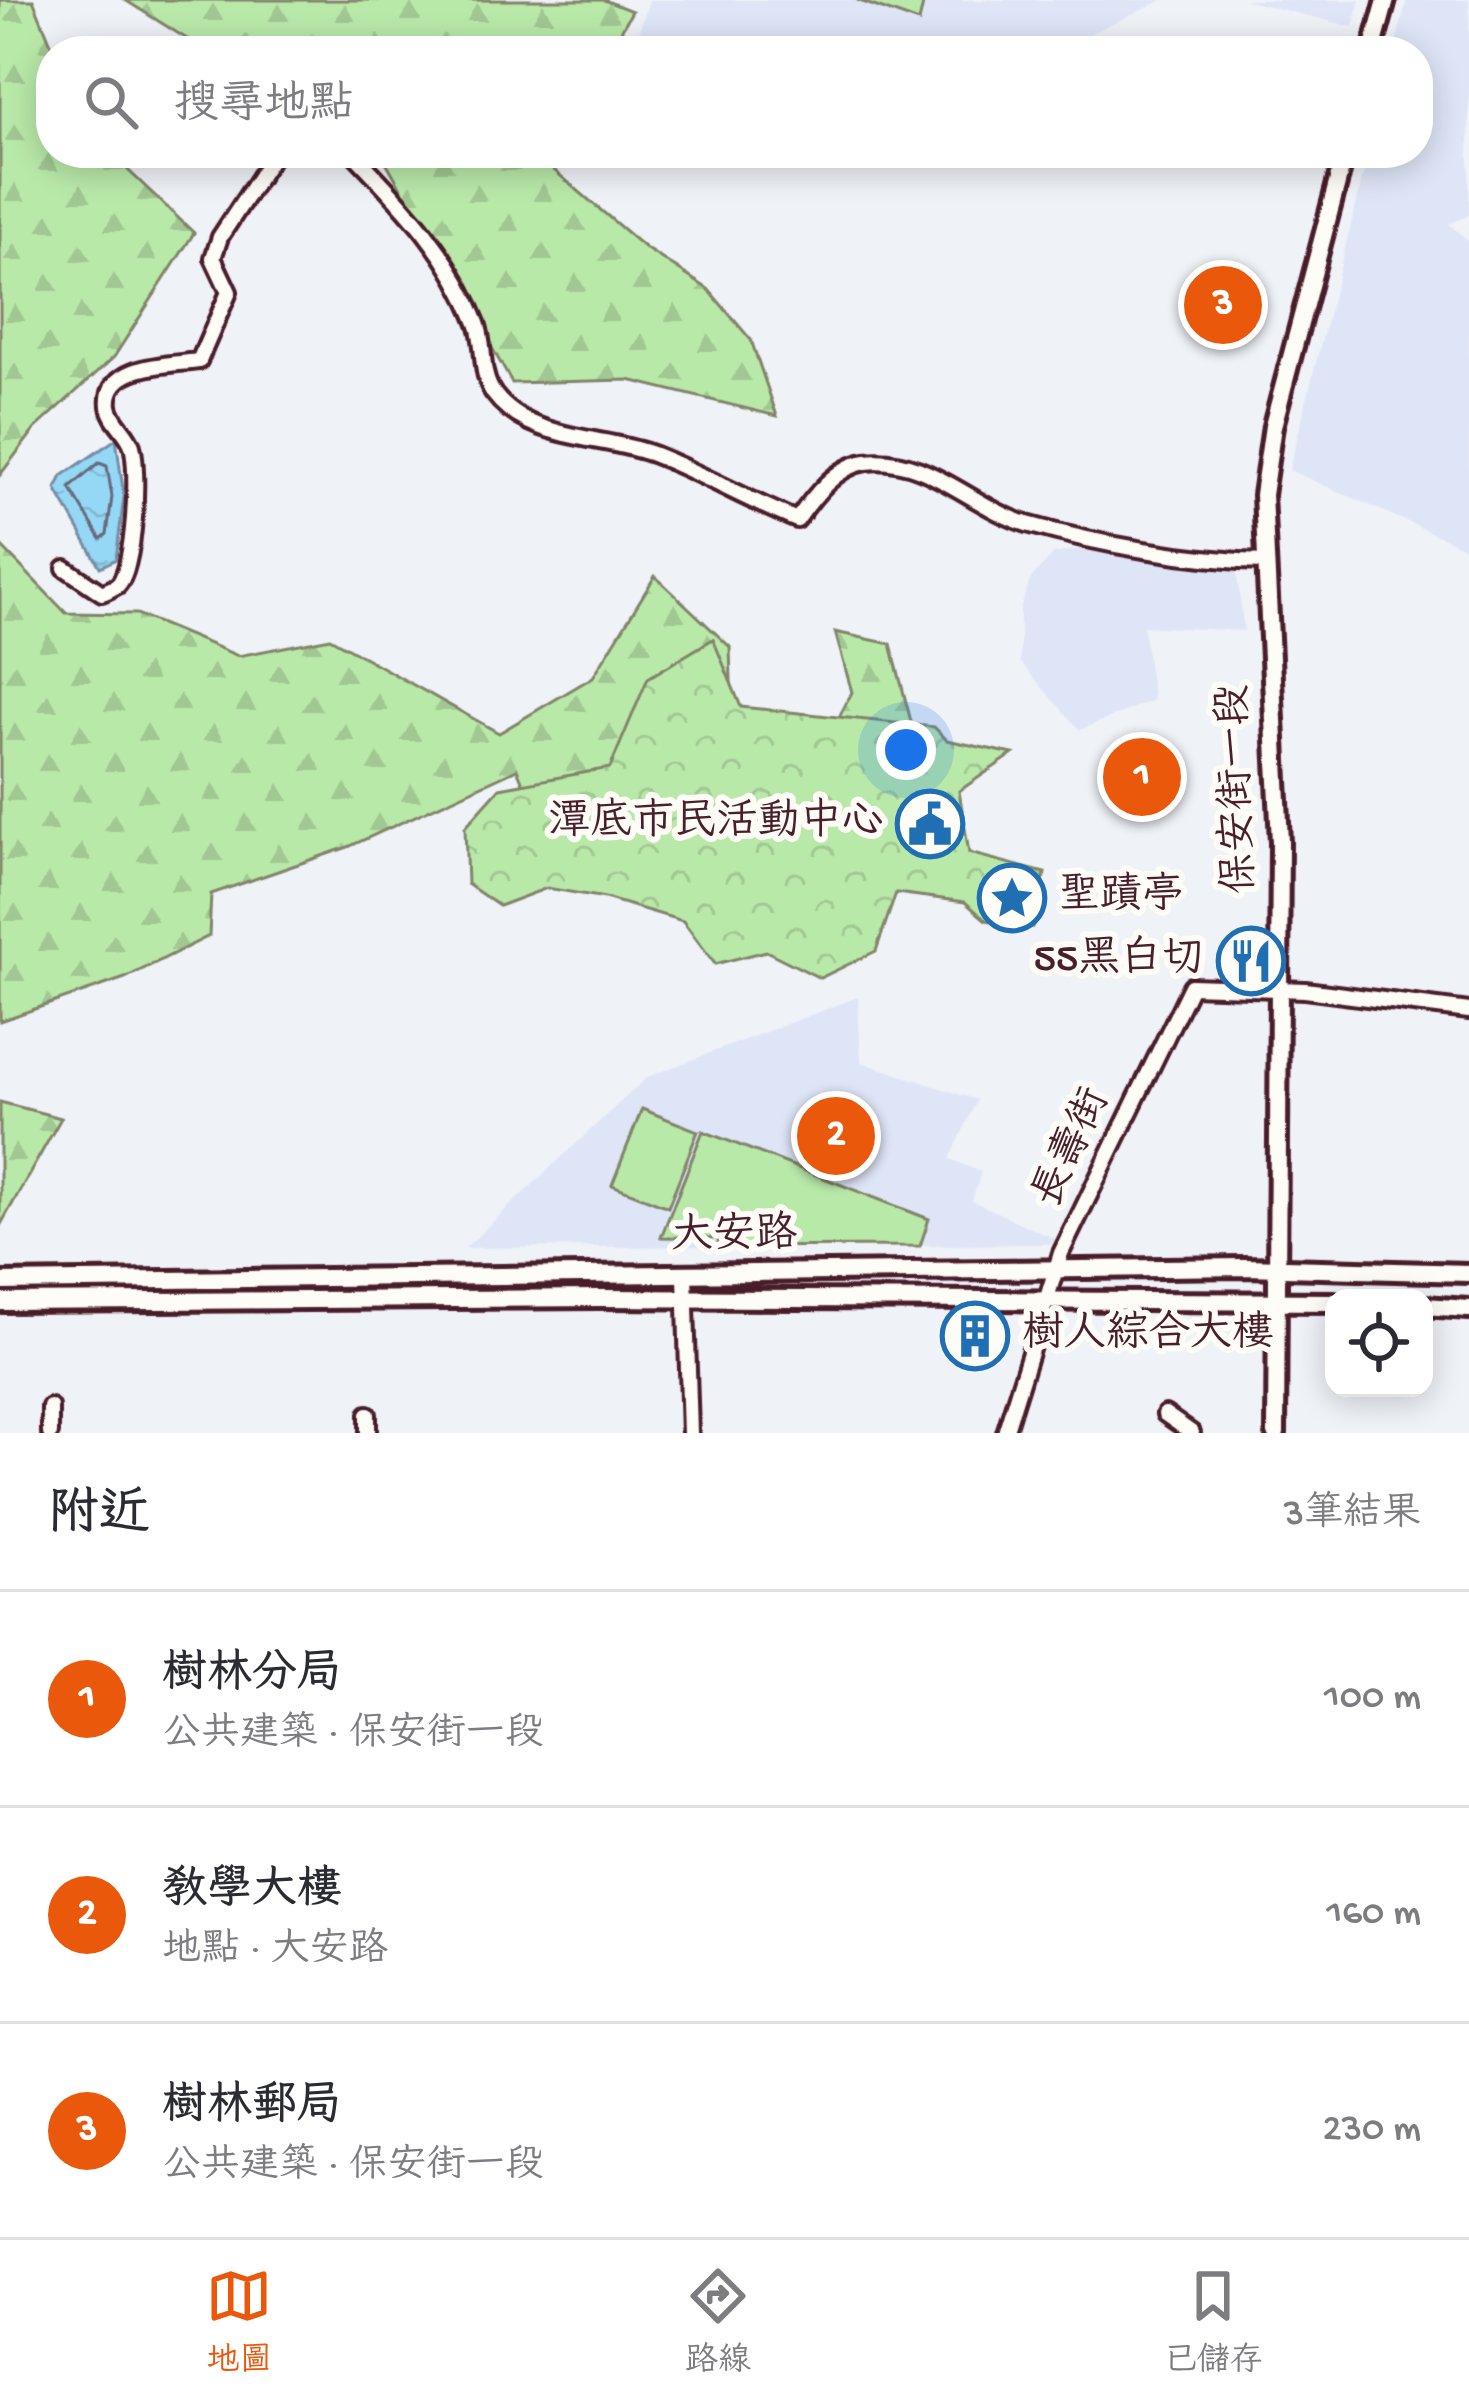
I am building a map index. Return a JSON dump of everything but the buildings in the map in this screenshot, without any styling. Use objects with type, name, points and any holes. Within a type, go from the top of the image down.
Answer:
[{"type":"street","points":[[1376,36],[1386,0]]},
{"type":"street","points":[[65,568],[102,593],[118,585],[126,568],[135,500],[132,445],[109,410],[110,395],[121,376],[199,361],[229,292],[213,258],[220,237],[265,168]]},
{"type":"street","points":[[369,168],[410,207],[478,325],[486,381],[496,396],[509,410],[540,424],[649,453],[797,520],[814,495],[849,466],[897,462],[1022,523],[1084,537],[1264,562]]},
{"type":"street","name":"保安街一段","points":[[1276,1433],[1282,990],[1278,754],[1263,495],[1273,425],[1342,168]]},
{"type":"street","name":"長壽街","points":[[1005,1433],[1055,1270],[1109,1148],[1191,986],[1282,990]]},
{"type":"street","points":[[1282,990],[1469,1011]]},
{"type":"street","name":"大安路","points":[[0,1282],[1275,1267],[1469,1273]]},
{"type":"street","points":[[685,1275],[690,1433]]},
{"type":"street","name":"大安路","points":[[0,1302],[688,1298],[1325,1302]]},
{"type":"street","points":[[1433,1307],[1469,1309]]},
{"type":"street","points":[[50,1407],[50,1433]]},
{"type":"street","points":[[368,1414],[368,1433]]},
{"type":"street","points":[[1165,1414],[1192,1433]]},
{"type":"shaded area","points":[[649,0],[857,0],[918,22],[924,0],[1163,0],[1085,36],[638,36]]},
{"type":"shaded area","points":[[1244,0],[1360,0],[1353,27]]},
{"type":"shaded area","points":[[1407,0],[1469,0],[1469,215],[1449,224],[1469,242],[1469,549],[1289,470],[1365,168],[1433,168],[1433,36],[1398,36]]},
{"type":"shaded area","points":[[1084,548],[1236,569],[1244,631],[1143,626],[1153,700],[1080,730],[1020,662],[1020,609],[1031,578],[1054,554]]},
{"type":"shaded area","points":[[858,997],[861,1062],[977,1100],[950,1159],[981,1172],[972,1201],[1055,1239],[1050,1244],[465,1248],[647,1077]]},
{"type":"green space","points":[[0,0],[33,0],[48,36],[36,36],[36,168],[126,168],[194,233],[114,357],[35,429],[0,475]]},
{"type":"green space","points":[[125,0],[604,0],[632,11],[618,36],[182,36]]},
{"type":"green space","points":[[857,0],[924,0],[919,22]]},
{"type":"green space","points":[[390,168],[552,168],[645,248],[708,289],[751,340],[777,416],[629,380],[512,383]]},
{"type":"green space","points":[[0,545],[66,613],[137,614],[238,656],[330,638],[499,733],[593,677],[655,576],[730,647],[732,712],[833,729],[852,692],[835,632],[891,644],[930,795],[564,880],[517,769],[348,847],[211,894],[209,936],[125,978],[0,1021]]},
{"type":"green space","points":[[713,639],[741,707],[934,727],[947,740],[1013,754],[959,791],[969,853],[1045,873],[1032,927],[986,920],[965,902],[896,893],[876,951],[820,978],[766,951],[715,964],[683,921],[605,898],[547,888],[499,906],[467,884],[465,827],[500,788],[610,768],[648,678]]},
{"type":"green space","points":[[0,1102],[61,1118],[0,1226]]},
{"type":"green space","points":[[642,1109],[698,1131],[668,1207],[612,1185]]},
{"type":"green space","points":[[703,1131],[929,1219],[920,1246],[717,1247],[719,1238],[661,1237]]},
{"type":"water","points":[[116,439],[124,497],[116,559],[100,567],[56,489],[62,476]]},
{"type":"place","name":"樹林郵局","points":[[1223,305]]},
{"type":"place","name":"樹林分局","points":[[1142,777]]},
{"type":"place","name":"潭底市民活動中心","points":[[930,824]]},
{"type":"place","name":"聖蹟亭","points":[[1012,898]]},
{"type":"place","name":"55黑白切","points":[[1251,961]]},
{"type":"place","name":"教學大樓","points":[[836,1136]]},
{"type":"place","name":"樹人綜合大樓","points":[[975,1336]]}]
